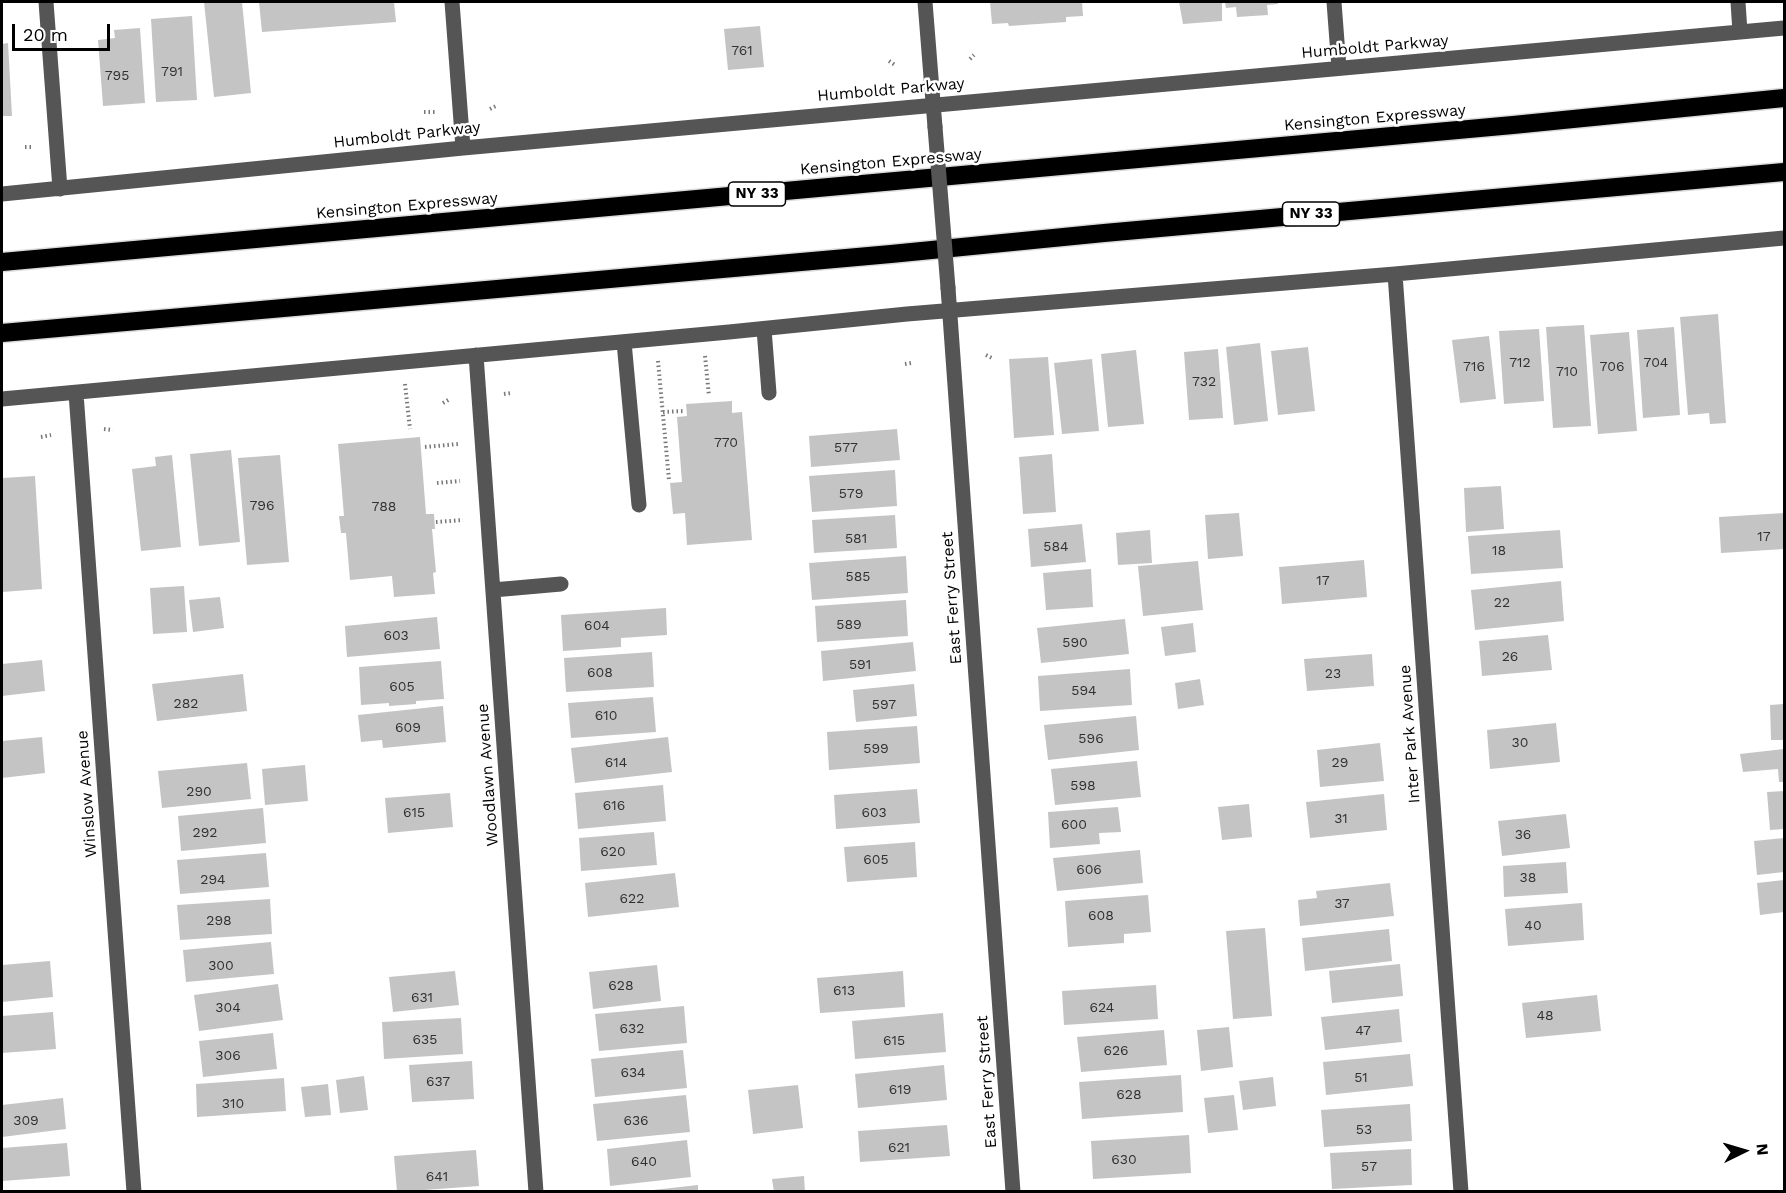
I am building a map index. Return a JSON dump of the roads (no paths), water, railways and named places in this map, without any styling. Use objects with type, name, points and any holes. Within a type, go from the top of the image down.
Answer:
[{"type":"highway","name":"Kensington Expressway","points":[[2,262],[1501,126],[1785,98]]},
{"type":"highway","name":"NY 33","points":[[2,333],[1785,172]]},
{"type":"street","points":[[46,2],[60,189]]},
{"type":"street","points":[[452,2],[463,147]]},
{"type":"street","name":"East Ferry Street","points":[[925,2],[948,288],[1013,1191]]},
{"type":"street","points":[[1334,2],[1339,68]]},
{"type":"street","points":[[1738,2],[1740,32]]},
{"type":"street","name":"Humboldt Parkway","points":[[2,194],[463,147],[1785,28]]},
{"type":"street","points":[[2,399],[949,311],[1395,274],[1785,238]]},
{"type":"street","name":"Inter Park Avenue","points":[[1395,274],[1461,1191]]},
{"type":"street","points":[[764,329],[770,393]]},
{"type":"street","points":[[624,342],[639,505]]},
{"type":"street","name":"Woodlawn Avenue","points":[[476,355],[536,1191]]},
{"type":"street","name":"Winslow Avenue","points":[[76,393],[134,1191]]},
{"type":"street","points":[[493,590],[561,584]]}]
